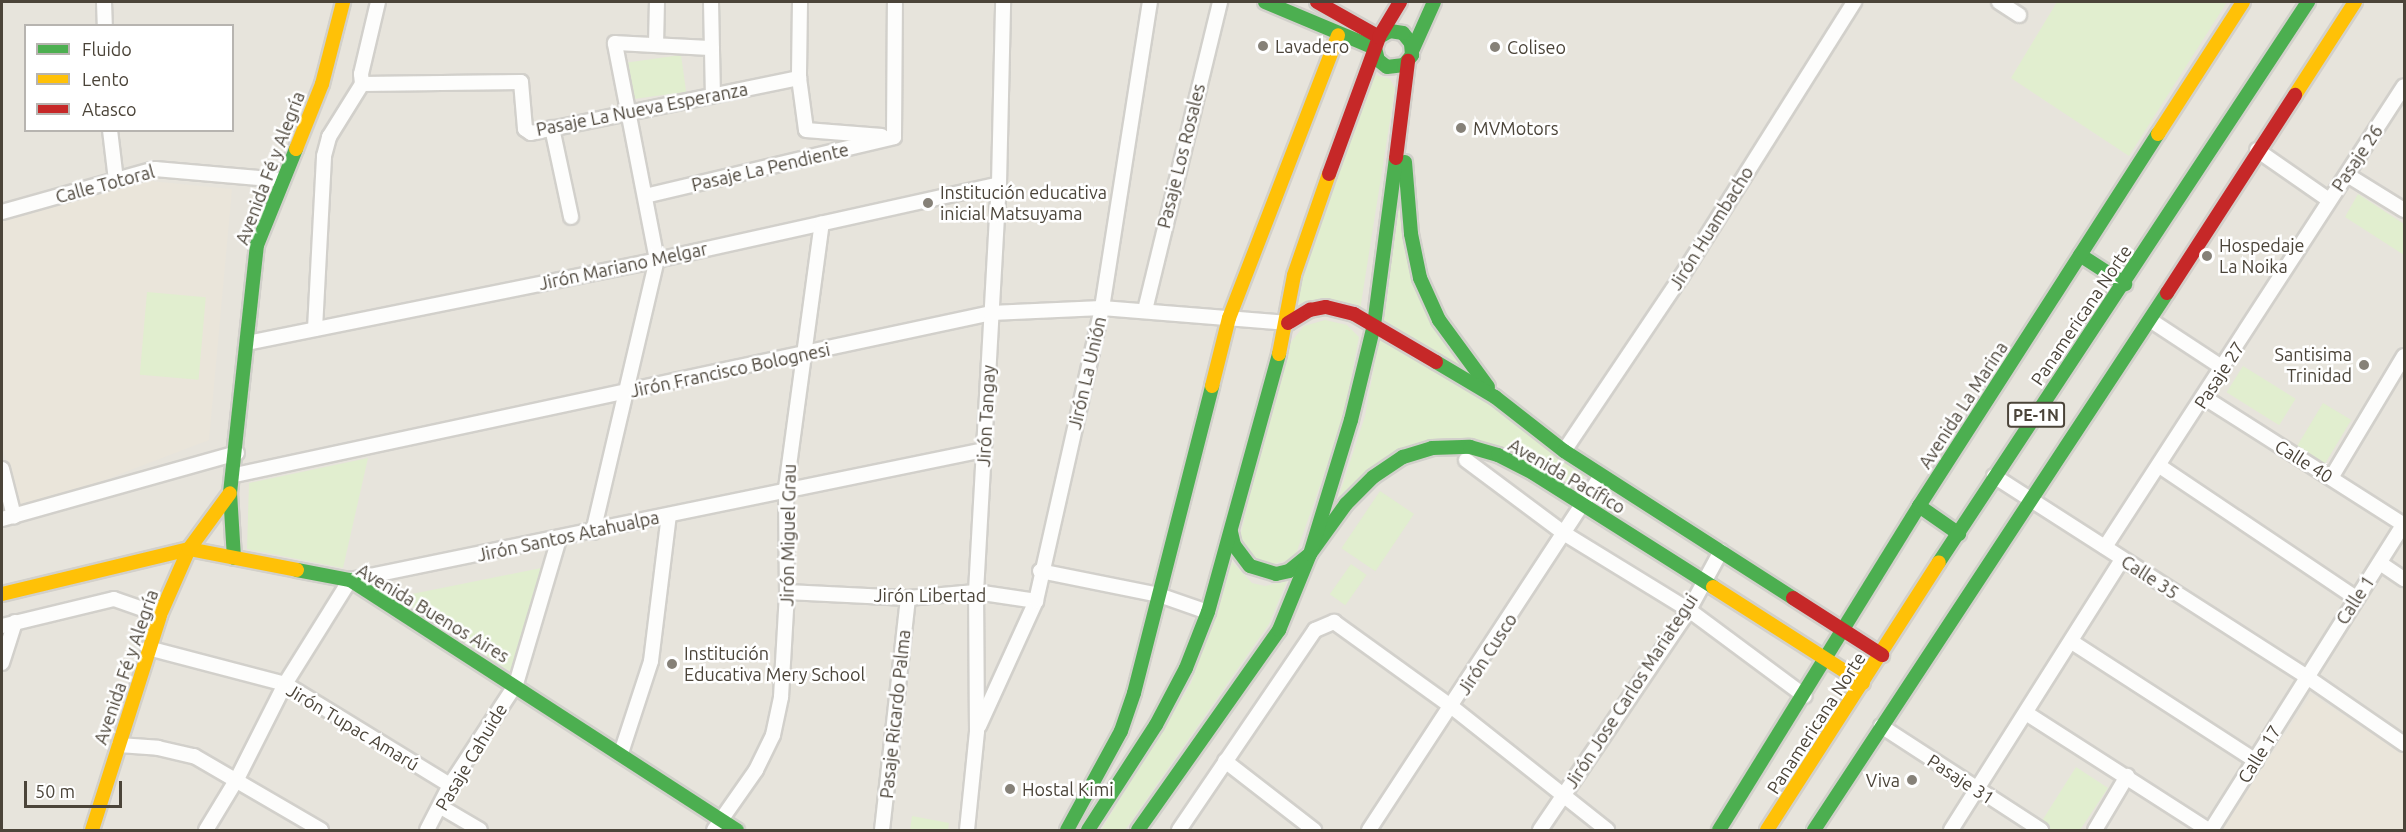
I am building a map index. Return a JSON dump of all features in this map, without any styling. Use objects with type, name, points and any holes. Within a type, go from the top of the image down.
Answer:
[{"type":"main road","name":"Avenida Fé y Alegría","points":[[234,558],[230,493],[235,475],[257,245],[322,84],[342,2]]},
{"type":"main road","points":[[1265,2],[1338,35],[1377,43]]},
{"type":"main road","points":[[1317,2],[1377,43]]},
{"type":"main road","points":[[1088,831],[1156,725],[1186,668],[1208,612],[1288,323],[1294,274],[1377,43],[1400,2]]},
{"type":"main road","points":[[1138,831],[1279,630],[1310,554],[1351,420],[1374,325],[1411,55],[1434,2]]},
{"type":"main road","name":"Avenida La Marina","points":[[1719,831],[1805,696],[1843,629],[1919,506],[2243,2]]},
{"type":"main road","name":"Panamericana Norte","points":[[1767,831],[1882,655],[1994,476],[2125,284],[2308,2]]},
{"type":"main road","points":[[1814,831],[1881,726],[2031,503],[2257,150],[2355,2]]},
{"type":"main road","points":[[1377,43],[1390,31],[1403,33],[1411,55]]},
{"type":"main road","points":[[1067,831],[1121,731],[1159,595],[1229,318],[1338,35]]},
{"type":"main road","points":[[1377,43],[1378,60],[1387,67],[1399,68],[1411,55]]},
{"type":"main road","points":[[1401,128],[1411,234],[1420,278],[1439,320],[1495,397]]},
{"type":"main road","points":[[2080,255],[2125,284]]},
{"type":"main road","name":"Avenida Pacífico","points":[[1288,323],[1310,310],[1326,306],[1341,309],[1374,325],[1495,397],[1564,451],[1882,655]]},
{"type":"main road","name":"Avenida Pacífico","points":[[1310,554],[1346,504],[1373,477],[1403,457],[1432,448],[1470,447],[1498,455],[1533,473],[1703,579],[1863,683]]},
{"type":"main road","name":"Avenida Fé y Alegría","points":[[92,831],[160,615],[189,549],[230,493]]},
{"type":"main road","points":[[1919,506],[1959,534]]},
{"type":"main road","points":[[1231,532],[1240,557],[1262,572],[1289,571],[1310,554]]},
{"type":"main road","name":"Avenida Buenos Aires","points":[[2,594],[189,549],[350,580],[621,753],[717,825],[737,831]]},
{"type":"street","points":[[104,2],[105,24]]},
{"type":"street","points":[[315,329],[324,156],[329,137],[362,84],[361,74],[378,2]]},
{"type":"street","points":[[656,45],[657,2]]},
{"type":"street","points":[[711,2],[713,95]]},
{"type":"street","points":[[800,2],[799,78],[806,130],[894,137],[894,2]]},
{"type":"street","name":"Jirón Tangay","points":[[967,831],[977,731],[976,592],[999,184],[1003,2]]},
{"type":"street","name":"Jirón La Unión","points":[[977,731],[1036,601],[1040,571],[1102,308],[1150,2]]},
{"type":"street","name":"Pasaje Los Rosales","points":[[1145,310],[1220,2]]},
{"type":"street","name":"Jirón Huambacho","points":[[1564,451],[1681,277],[1854,2]]},
{"type":"street","points":[[1999,2],[2019,15]]},
{"type":"street","points":[[593,532],[628,392],[657,260],[615,43],[712,48]]},
{"type":"street","name":"Pasaje La Nueva Esperanza","points":[[362,84],[521,82],[525,129],[531,133],[627,111],[799,78]]},
{"type":"street","name":"Pasaje 26","points":[[2329,200],[2349,176],[2402,95]]},
{"type":"street","points":[[552,128],[571,217]]},
{"type":"street","points":[[110,132],[116,180]]},
{"type":"street","name":"Pasaje La Pendiente","points":[[645,196],[894,137]]},
{"type":"street","points":[[2257,150],[2329,200]]},
{"type":"street","name":"Calle Totoral","points":[[2,212],[116,180],[167,169],[282,180]]},
{"type":"street","points":[[2349,176],[2404,210]]},
{"type":"street","name":"Jirón Mariano Melgar","points":[[247,343],[657,260],[999,184]]},
{"type":"street","name":"Pasaje 27","points":[[2105,547],[2205,398],[2329,200]]},
{"type":"street","name":"Jirón Miguel Grau","points":[[717,825],[756,770],[773,735],[781,697],[787,592],[786,488],[802,355],[822,223]]},
{"type":"street","name":"Jirón Francisco Bolognesi","points":[[235,475],[991,313],[1102,308],[1288,323]]},
{"type":"street","points":[[2150,320],[2223,368]]},
{"type":"street","points":[[2331,478],[2404,356]]},
{"type":"street","name":"Calle 40","points":[[2205,398],[2404,525]]},
{"type":"street","name":"Jirón Santos Atahualpa","points":[[350,580],[593,532],[786,488],[984,450]]},
{"type":"street","points":[[2,474],[8,517],[237,453]]},
{"type":"street","points":[[1466,460],[1565,534],[1689,610],[1805,696]]},
{"type":"street","points":[[2161,466],[2356,598]]},
{"type":"street","name":"Jirón Cusco","points":[[1369,831],[1565,534],[1601,475]]},
{"type":"street","name":"Calle 35","points":[[1994,476],[2031,503],[2105,547],[2307,677],[2404,744]]},
{"type":"street","points":[[621,753],[651,661],[669,515]]},
{"type":"street","name":"Calle 1","points":[[2307,677],[2404,525]]},
{"type":"street","name":"Pasaje Cahuide","points":[[427,831],[450,785],[516,684],[559,539]]},
{"type":"street","name":"Jirón Jose Carlos Mariategui","points":[[1540,831],[1689,610],[1703,579],[1721,551]]},
{"type":"street","points":[[1952,831],[2122,559]]},
{"type":"street","points":[[2380,563],[2404,579]]},
{"type":"street","points":[[1040,571],[1159,595],[1208,612]]},
{"type":"street","points":[[206,831],[237,779],[285,684],[350,580]]},
{"type":"street","name":"Jirón Libertad","points":[[787,592],[908,598],[976,592],[1036,601]]},
{"type":"street","name":"Pasaje Ricardo Palma","points":[[882,831],[908,598]]},
{"type":"street","points":[[2,626],[114,599],[160,615]]},
{"type":"street","points":[[2,663],[15,622]]},
{"type":"street","points":[[1179,831],[1315,630],[1334,622],[1452,707],[1562,798],[1607,831]]},
{"type":"street","points":[[2072,642],[2256,761]]},
{"type":"street","name":"Jirón Tupac Amarú","points":[[148,648],[285,684],[450,785]]},
{"type":"street","name":"Calle 17","points":[[2210,831],[2307,677]]},
{"type":"street","points":[[2026,713],[2210,831]]},
{"type":"street","name":"Pasaje 31","points":[[1881,726],[2041,831]]},
{"type":"street","points":[[119,745],[194,756],[237,779],[320,830]]},
{"type":"street","points":[[1225,761],[1314,831]]},
{"type":"street","points":[[2095,831],[2127,776]]},
{"type":"street","points":[[441,807],[480,831]]},
{"type":"shaded area","points":[[2,2],[2404,2],[2404,830],[2,830]]},
{"type":"shaded area","points":[[150,181],[232,189],[209,440],[21,512],[2,447],[2,217]]},
{"type":"shaded area","points":[[2311,694],[2404,754],[2404,830],[2222,830]]},
{"type":"green space","points":[[2057,2],[2227,2],[2129,156],[2011,78]]},
{"type":"green space","points":[[681,55],[686,92],[631,99],[626,63]]},
{"type":"green space","points":[[1375,75],[1390,79],[1395,89],[1360,310],[1323,299],[1300,303],[1290,309],[1370,79]]},
{"type":"green space","points":[[2358,194],[2404,224],[2404,255],[2345,217]]},
{"type":"green space","points":[[1398,202],[1400,211],[1474,378],[1382,321]]},
{"type":"green space","points":[[147,292],[206,297],[199,380],[140,375]]},
{"type":"green space","points":[[1325,320],[1347,325],[1359,337],[1348,394],[1337,437],[1297,551],[1290,559],[1271,565],[1252,559],[1240,537],[1283,352],[1304,326]]},
{"type":"green space","points":[[1380,334],[1577,462],[1585,473],[1582,484],[1569,484],[1520,456],[1446,439],[1335,508],[1365,416]]},
{"type":"green space","points":[[2243,366],[2296,399],[2279,425],[2227,392]]},
{"type":"green space","points":[[2323,403],[2351,420],[2322,469],[2294,452]]},
{"type":"green space","points":[[368,458],[343,568],[247,549],[249,483]]},
{"type":"green space","points":[[1380,491],[1414,514],[1375,571],[1341,548]]},
{"type":"green space","points":[[1232,562],[1252,583],[1265,586],[1287,581],[1269,624],[1125,830],[1101,830],[1191,683]]},
{"type":"green space","points":[[1351,564],[1367,575],[1345,605],[1330,594]]},
{"type":"green space","points":[[541,568],[515,675],[397,597]]},
{"type":"green space","points":[[2076,767],[2108,788],[2080,830],[2050,830],[2040,824]]},
{"type":"green space","points":[[912,816],[949,823],[948,830],[910,830]]},
{"type":"traffic: fast","points":[[1265,2],[1375,48]]},
{"type":"traffic: fast","points":[[1413,49],[1434,2]]},
{"type":"traffic: fast","points":[[1939,562],[2308,2]]},
{"type":"traffic: fast","points":[[1375,48],[1378,60],[1387,67],[1404,65],[1412,55],[1411,43],[1403,33],[1390,31],[1379,37]]},
{"type":"traffic: fast","points":[[1719,830],[1919,506],[2158,134]]},
{"type":"traffic: fast","points":[[234,558],[230,493],[257,245],[296,149]]},
{"type":"traffic: fast","points":[[1138,830],[1279,630],[1310,554],[1351,420],[1374,325],[1396,158]]},
{"type":"traffic: fast","points":[[1405,162],[1411,234],[1420,278],[1439,320],[1488,387]]},
{"type":"traffic: fast","points":[[2080,255],[2125,284]]},
{"type":"traffic: fast","points":[[1814,830],[2167,293]]},
{"type":"traffic: fast","points":[[1088,830],[1156,725],[1186,668],[1208,612],[1279,354]]},
{"type":"traffic: fast","points":[[1436,362],[1495,397],[1564,451],[1793,598]]},
{"type":"traffic: fast","points":[[1067,830],[1121,731],[1134,693],[1212,386]]},
{"type":"traffic: fast","points":[[1231,532],[1234,545],[1250,566],[1276,574],[1289,571],[1310,554],[1346,504],[1373,477],[1403,457],[1432,448],[1470,447],[1498,455],[1533,473],[1713,587]]},
{"type":"traffic: fast","points":[[1919,506],[1959,534]]},
{"type":"traffic: fast","points":[[297,570],[350,580],[737,830]]},
{"type":"traffic: slow","points":[[296,149],[322,84],[343,2]]},
{"type":"traffic: slow","points":[[2158,134],[2243,2]]},
{"type":"traffic: slow","points":[[2295,95],[2355,2]]},
{"type":"traffic: slow","points":[[1212,386],[1229,318],[1338,35]]},
{"type":"traffic: slow","points":[[1279,354],[1294,275],[1329,174]]},
{"type":"traffic: slow","points":[[92,830],[160,615],[189,549],[230,493]]},
{"type":"traffic: slow","points":[[2,594],[189,549],[297,570]]},
{"type":"traffic: slow","points":[[1767,830],[1939,562]]},
{"type":"traffic: slow","points":[[1713,587],[1863,683]]},
{"type":"traffic: jam","points":[[1317,2],[1379,37]]},
{"type":"traffic: jam","points":[[1329,174],[1379,37],[1400,2]]},
{"type":"traffic: jam","points":[[1396,158],[1408,61]]},
{"type":"traffic: jam","points":[[2167,293],[2295,95]]},
{"type":"traffic: jam","points":[[1288,323],[1310,310],[1326,307],[1354,314],[1436,362]]},
{"type":"traffic: jam","points":[[1793,598],[1882,655]]},
{"type":"place","name":"Lavadero","points":[[1263,46]]},
{"type":"place","name":"Coliseo","points":[[1495,47]]},
{"type":"place","name":"MVMotors","points":[[1461,128]]},
{"type":"place","name":"Institución educativa inicial Matsuyama","points":[[928,203]]},
{"type":"place","name":"Hospedaje La Noika","points":[[2207,256]]},
{"type":"place","name":"Santisima Trinidad","points":[[2364,365]]},
{"type":"place","name":"Institución Educativa Mery School","points":[[672,664]]},
{"type":"place","name":"Viva","points":[[1912,780]]},
{"type":"place","name":"Hostal Kimi","points":[[1010,789]]}]
